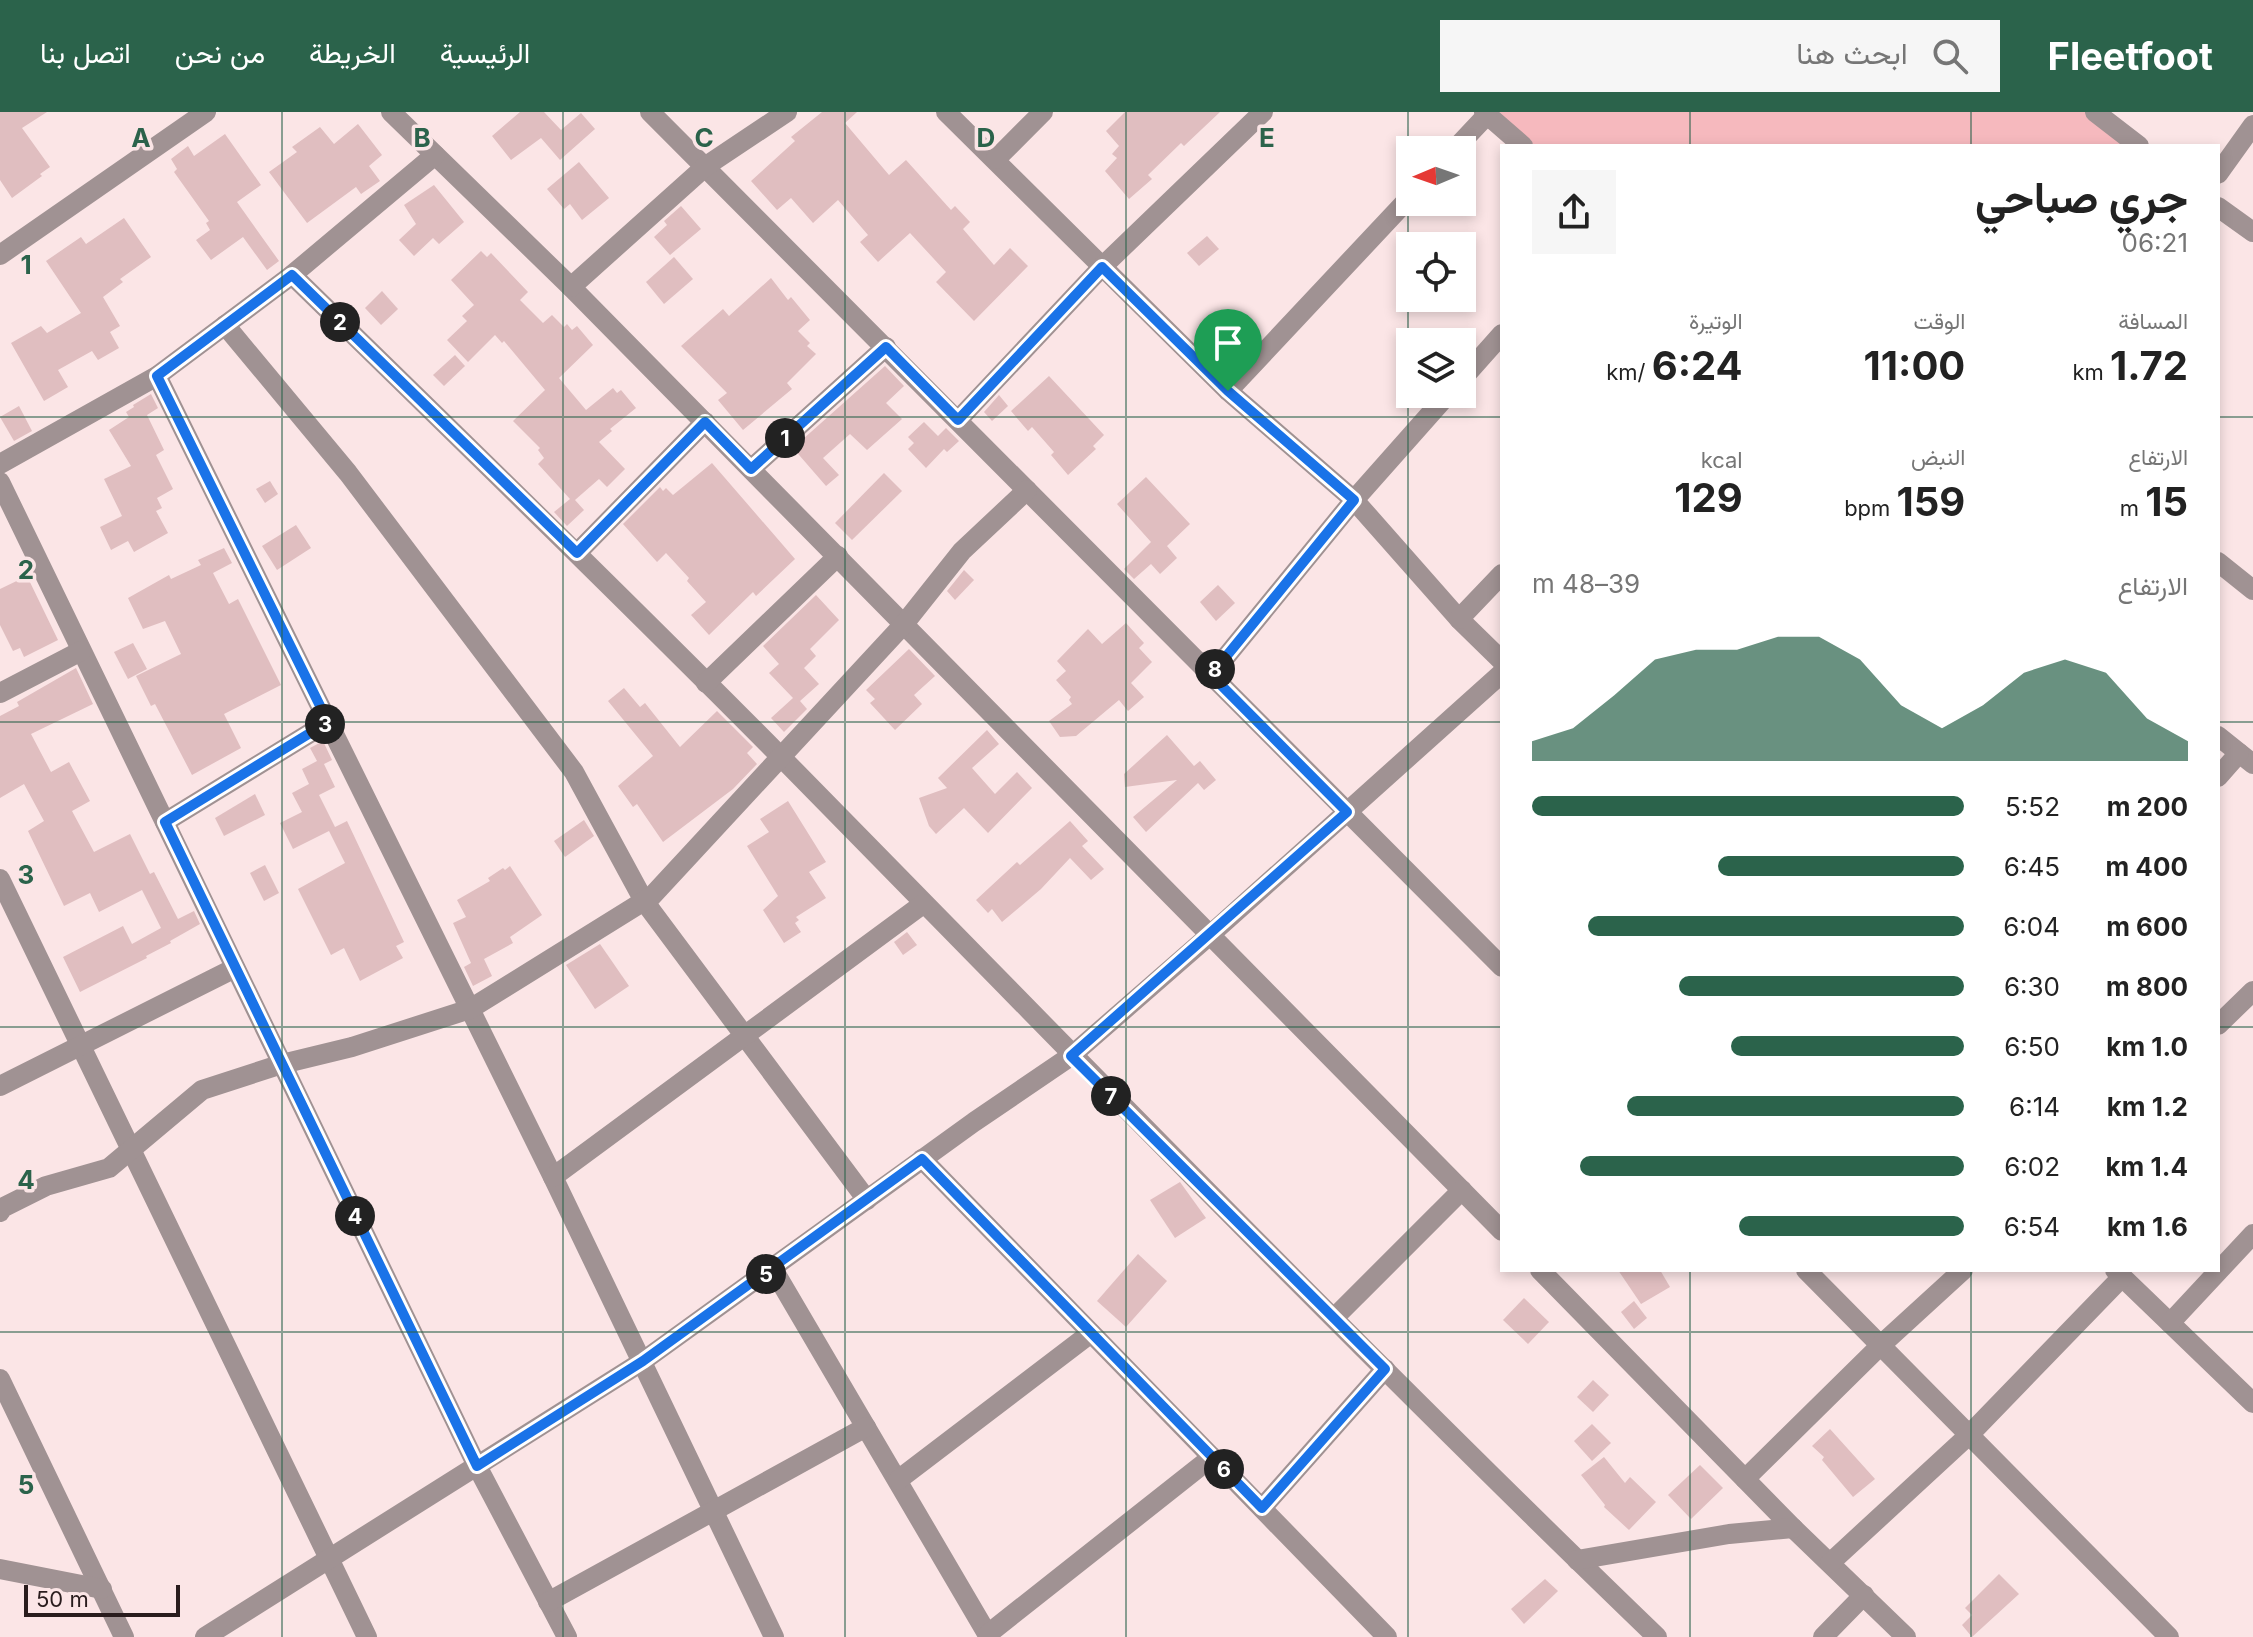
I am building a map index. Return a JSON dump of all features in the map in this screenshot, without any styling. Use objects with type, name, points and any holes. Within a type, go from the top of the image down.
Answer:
[{"type":"street","points":[[0,255],[206,112]]},
{"type":"street","points":[[391,112],[571,287],[1500,1229]]},
{"type":"street","points":[[650,112],[1500,965]]},
{"type":"street","points":[[571,287],[706,166],[787,112]]},
{"type":"street","points":[[946,112],[1228,391],[1354,500],[1459,619],[1500,659]]},
{"type":"street","points":[[996,159],[1043,112]]},
{"type":"street","points":[[958,420],[1102,267],[1263,112]]},
{"type":"street","points":[[2095,112],[2136,144]]},
{"type":"street","points":[[1466,136],[1486,113],[1521,144]]},
{"type":"street","points":[[2220,171],[2253,125]]},
{"type":"street","points":[[0,464],[157,376],[292,275],[435,155]]},
{"type":"street","points":[[2220,208],[2253,232]]},
{"type":"street","points":[[1228,391],[1396,212]]},
{"type":"street","points":[[292,275],[577,553],[1071,1056],[1657,1637]]},
{"type":"street","points":[[225,325],[348,473],[574,772],[644,901],[867,1200]]},
{"type":"street","points":[[1476,363],[1500,336]]},
{"type":"street","points":[[751,469],[886,347]]},
{"type":"street","points":[[157,376],[553,1177],[774,1637]]},
{"type":"street","points":[[1211,675],[1354,500],[1436,408]]},
{"type":"street","points":[[577,553],[705,422]]},
{"type":"street","points":[[0,482],[477,1466],[567,1637]]},
{"type":"street","points":[[0,1212],[2,1208],[46,1186],[109,1168],[202,1090],[470,1009],[652,896],[904,624],[962,551],[1027,490]]},
{"type":"street","points":[[706,683],[838,556]]},
{"type":"street","points":[[2220,564],[2253,590]]},
{"type":"street","points":[[1459,619],[1500,576]]},
{"type":"street","points":[[0,693],[81,651]]},
{"type":"street","points":[[205,1637],[643,1361],[922,1159],[1071,1056],[1500,675]]},
{"type":"street","points":[[165,822],[328,722]]},
{"type":"street","points":[[2220,738],[2246,759],[2220,776]]},
{"type":"street","points":[[0,879],[367,1637]]},
{"type":"street","points":[[553,1177],[923,904]]},
{"type":"street","points":[[0,1086],[235,968]]},
{"type":"street","points":[[2220,1023],[2253,991]]},
{"type":"street","points":[[922,1159],[1387,1637]]},
{"type":"street","points":[[1334,1318],[1462,1190]]},
{"type":"street","points":[[2220,1269],[2253,1234]]},
{"type":"street","points":[[773,1269],[989,1636],[1212,1457]]},
{"type":"street","points":[[1542,1272],[1793,1528],[1906,1637]]},
{"type":"street","points":[[1808,1272],[2169,1637]]},
{"type":"street","points":[[1745,1479],[1881,1345],[1961,1272]]},
{"type":"street","points":[[2170,1323],[2218,1272]]},
{"type":"street","points":[[1830,1563],[1970,1434],[2119,1273],[2253,1403]]},
{"type":"street","points":[[898,1480],[1091,1333]]},
{"type":"street","points":[[1262,1508],[1385,1369]]},
{"type":"street","points":[[0,1379],[124,1637]]},
{"type":"street","points":[[548,1602],[866,1427]]},
{"type":"street","points":[[1577,1560],[1729,1534],[1793,1528]]},
{"type":"street","points":[[0,1569],[102,1589]]},
{"type":"street","points":[[1823,1637],[1864,1595]]},
{"type":"shaded area","points":[[1493,112],[2093,112],[2134,144],[1531,144]]},
{"type":"building","points":[[0,112],[47,112],[22,128],[50,167],[12,198],[0,180]]},
{"type":"building","points":[[520,112],[544,112],[561,130],[581,113],[595,129],[560,160],[541,138],[511,160],[492,136]]},
{"type":"building","points":[[822,112],[857,112],[845,123],[889,175],[906,160],[951,210],[955,206],[970,222],[963,229],[994,265],[1010,248],[1028,266],[974,321],[936,282],[946,272],[910,233],[878,262],[860,242],[868,235],[838,200],[813,223],[791,198],[777,210],[751,181],[795,141],[791,137]]},
{"type":"building","points":[[1125,112],[1220,112],[1184,146],[1181,143],[1148,175],[1152,179],[1129,199],[1105,171],[1117,158],[1112,154],[1119,146],[1106,131]]},
{"type":"building","points":[[358,124],[382,155],[369,166],[380,181],[361,194],[356,187],[307,223],[269,172],[297,152],[292,147],[320,127],[334,144]]},
{"type":"building","points":[[225,134],[261,185],[237,202],[279,261],[267,270],[243,237],[211,260],[196,240],[210,230],[206,223],[209,221],[174,172],[177,169],[171,159],[188,146],[194,156]]},
{"type":"building","points":[[579,162],[609,198],[582,220],[570,204],[564,209],[547,189]]},
{"type":"building","points":[[434,185],[464,222],[439,244],[433,238],[414,256],[399,240],[416,224],[404,205]]},
{"type":"building","points":[[681,206],[701,229],[670,255],[654,237],[667,225],[664,221]]},
{"type":"building","points":[[124,218],[151,257],[120,279],[123,282],[103,297],[120,326],[110,332],[119,348],[98,360],[92,351],[58,370],[68,387],[44,401],[11,343],[41,326],[47,333],[81,313],[46,261],[81,237],[86,244]]},
{"type":"building","points":[[1207,236],[1219,249],[1199,266],[1187,253]]},
{"type":"building","points":[[481,251],[487,257],[491,253],[528,292],[520,300],[543,323],[552,315],[564,327],[567,324],[572,330],[577,326],[593,345],[559,378],[586,410],[613,388],[617,393],[621,390],[636,408],[599,442],[625,469],[607,487],[599,479],[575,500],[584,510],[567,526],[554,512],[570,499],[538,464],[544,458],[538,450],[540,448],[513,421],[545,390],[504,341],[502,343],[495,335],[468,362],[447,340],[467,321],[462,316],[474,305],[451,280]]},
{"type":"building","points":[[674,257],[693,279],[664,304],[646,282]]},
{"type":"building","points":[[771,278],[788,300],[791,297],[810,320],[798,331],[816,354],[787,383],[792,389],[743,430],[718,400],[727,393],[681,346],[723,309],[729,316]]},
{"type":"building","points":[[382,291],[398,309],[381,325],[365,308]]},
{"type":"building","points":[[455,355],[465,366],[444,386],[433,375]]},
{"type":"building","points":[[885,366],[904,386],[886,403],[902,419],[867,450],[850,434],[823,458],[839,475],[826,486],[793,448]]},
{"type":"building","points":[[1049,376],[1104,435],[1093,446],[1096,449],[1068,475],[1051,455],[1054,452],[1032,427],[1028,431],[1011,411]]},
{"type":"building","points":[[151,394],[158,408],[147,415],[164,450],[156,455],[173,489],[157,498],[162,508],[156,511],[168,533],[134,552],[128,541],[111,550],[100,527],[122,516],[104,479],[131,466],[109,430],[129,417],[126,412],[133,405]]},
{"type":"building","points":[[999,395],[1008,406],[992,421],[984,412]]},
{"type":"building","points":[[19,406],[32,431],[14,441],[0,417]]},
{"type":"building","points":[[924,422],[938,436],[946,428],[959,441],[947,452],[944,449],[926,468],[908,449],[914,443],[908,437]]},
{"type":"building","points":[[712,463],[795,559],[756,596],[753,592],[709,635],[691,615],[706,602],[687,581],[689,578],[666,553],[657,562],[623,524],[660,487],[673,495]]},
{"type":"building","points":[[884,473],[902,491],[852,540],[835,523]]},
{"type":"building","points":[[1146,477],[1190,524],[1167,546],[1177,558],[1160,574],[1151,564],[1134,579],[1124,569],[1151,542],[1117,504]]},
{"type":"building","points":[[270,481],[278,494],[265,503],[256,489]]},
{"type":"building","points":[[296,525],[311,548],[277,570],[262,546]]},
{"type":"building","points":[[224,548],[232,563],[213,573],[229,604],[238,599],[281,685],[224,714],[241,748],[192,775],[155,704],[151,706],[136,676],[181,654],[165,621],[143,629],[128,598],[169,575],[171,579],[201,565],[198,560]]},
{"type":"building","points":[[964,570],[974,580],[955,600],[947,591]]},
{"type":"building","points":[[27,576],[58,640],[24,657],[20,648],[13,651],[0,625],[0,589]]},
{"type":"building","points":[[1218,585],[1235,603],[1216,621],[1200,602]]},
{"type":"building","points":[[816,595],[839,620],[810,649],[816,656],[804,668],[819,684],[800,701],[807,709],[784,732],[771,718],[793,698],[769,673],[779,664],[763,646]]},
{"type":"building","points":[[1126,623],[1144,643],[1139,648],[1152,662],[1131,683],[1144,697],[1128,711],[1119,700],[1076,736],[1060,737],[1049,721],[1072,704],[1069,700],[1071,697],[1056,680],[1066,671],[1057,661],[1088,629],[1102,644]]},
{"type":"building","points":[[133,643],[147,669],[128,679],[114,652]]},
{"type":"building","points":[[909,649],[935,676],[914,695],[922,704],[895,730],[870,703],[875,699],[866,690]]},
{"type":"building","points":[[76,668],[93,704],[31,734],[51,772],[69,762],[90,801],[72,811],[94,852],[130,834],[178,919],[194,911],[200,924],[147,958],[80,992],[63,957],[123,926],[132,944],[161,928],[142,890],[99,912],[90,893],[64,906],[28,831],[44,821],[24,784],[0,798],[0,716],[19,706],[17,702]]},
{"type":"building","points":[[624,688],[640,707],[645,703],[680,747],[717,711],[753,747],[747,753],[757,764],[733,789],[663,842],[637,804],[633,807],[618,786],[653,756],[608,701]]},
{"type":"building","points":[[987,730],[999,744],[972,768],[995,794],[1017,772],[1032,788],[988,833],[964,808],[936,834],[929,826],[919,798],[947,788],[938,778]]},
{"type":"building","points":[[1167,735],[1194,766],[1200,761],[1216,780],[1204,790],[1198,783],[1146,832],[1133,817],[1177,780],[1125,787],[1124,774]]},
{"type":"building","points":[[323,741],[332,760],[324,764],[335,787],[319,795],[335,827],[347,821],[404,942],[396,946],[403,958],[360,981],[344,948],[331,955],[298,889],[345,863],[329,831],[293,849],[280,823],[302,812],[292,793],[309,784],[302,769],[317,761],[310,748]]},
{"type":"building","points":[[255,794],[265,815],[224,836],[215,818]]},
{"type":"building","points":[[788,801],[826,862],[809,872],[826,898],[796,917],[799,920],[795,923],[801,932],[784,943],[763,910],[778,896],[747,846],[769,832],[760,819]]},
{"type":"building","points":[[584,820],[594,836],[565,857],[554,841]]},
{"type":"building","points":[[1070,821],[1088,841],[1082,846],[1104,869],[1091,880],[1070,858],[1041,889],[1002,922],[992,909],[988,913],[976,900],[1017,862],[1020,865]]},
{"type":"building","points":[[265,865],[279,893],[264,901],[250,873]]},
{"type":"building","points":[[510,866],[542,915],[510,937],[513,943],[484,959],[492,976],[473,986],[464,967],[471,963],[453,923],[466,917],[457,900]]},
{"type":"building","points":[[907,932],[917,945],[903,955],[894,942]]},
{"type":"building","points":[[600,944],[629,986],[595,1009],[566,965]]},
{"type":"building","points":[[1180,1182],[1206,1218],[1175,1238],[1150,1200]]},
{"type":"building","points":[[1138,1254],[1167,1281],[1126,1327],[1097,1301]]},
{"type":"building","points":[[1619,1272],[1661,1272],[1670,1287],[1641,1304]]},
{"type":"building","points":[[1524,1298],[1549,1322],[1528,1344],[1503,1320]]},
{"type":"building","points":[[1634,1301],[1647,1318],[1634,1329],[1621,1312]]},
{"type":"building","points":[[1593,1380],[1609,1395],[1593,1412],[1577,1397]]},
{"type":"building","points":[[1592,1424],[1611,1443],[1592,1461],[1574,1441]]},
{"type":"building","points":[[1830,1429],[1875,1479],[1853,1497],[1822,1460],[1824,1457],[1812,1446]]},
{"type":"building","points":[[1604,1457],[1625,1483],[1630,1477],[1656,1502],[1629,1530],[1604,1507],[1581,1475]]},
{"type":"building","points":[[1700,1465],[1723,1488],[1691,1519],[1668,1495]]},
{"type":"building","points":[[1999,1574],[2019,1594],[1972,1637],[1962,1625],[1972,1615],[1965,1608]]},
{"type":"building","points":[[1545,1579],[1558,1591],[1524,1624],[1511,1609]]},
{"type":"route","points":[[1102,267],[1228,391],[1354,500],[1211,675],[1347,812],[1071,1056],[1385,1369],[1262,1508],[922,1159],[643,1361],[477,1466],[165,822],[328,722],[157,376],[292,275],[577,553],[705,422],[751,469],[886,347],[958,420],[1102,267]]}]
